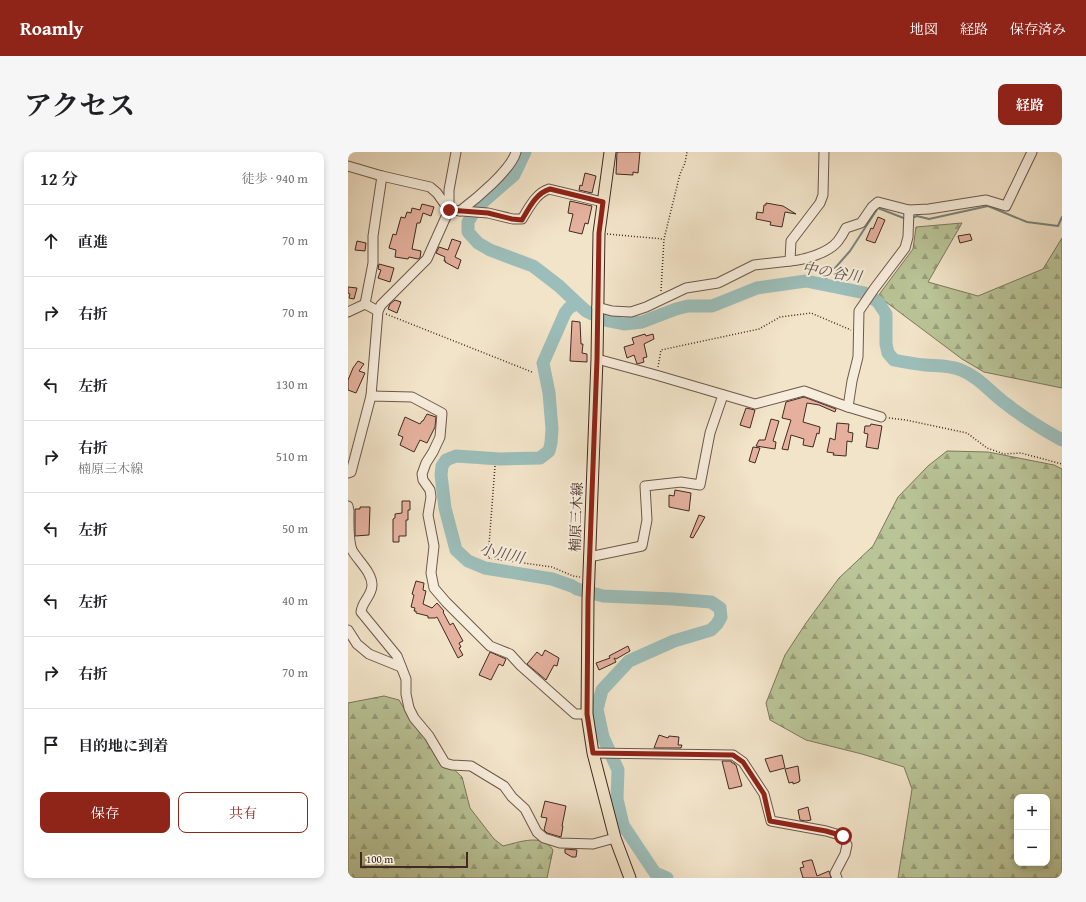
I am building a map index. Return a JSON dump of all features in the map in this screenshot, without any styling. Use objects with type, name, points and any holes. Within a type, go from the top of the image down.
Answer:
[{"type":"main road","name":"楠原三木線","points":[[610,152],[599,233],[597,359],[588,578],[587,714],[598,753],[616,838],[630,878]]},
{"type":"street","points":[[348,473],[351,472],[371,396],[378,311],[381,306],[427,259],[449,210],[449,190],[456,152]]},
{"type":"street","points":[[460,211],[506,170],[515,157],[516,152]]},
{"type":"street","points":[[790,261],[791,241],[820,203],[823,195],[824,152]]},
{"type":"street","points":[[597,307],[612,311],[631,312],[661,301],[686,288],[718,283],[754,265],[799,260],[829,250],[838,242],[846,228],[861,223],[872,207],[878,202],[909,212],[986,200],[1006,206],[1032,152]]},
{"type":"street","points":[[348,166],[382,176],[430,187],[437,193],[449,210],[488,213],[512,219],[522,220],[529,207],[542,191],[550,189],[603,202]]},
{"type":"street","points":[[366,304],[373,263],[373,236],[382,176]]},
{"type":"street","points":[[848,407],[858,357],[859,311],[905,248],[908,237],[909,212]]},
{"type":"street","points":[[366,304],[378,311]]},
{"type":"street","points":[[348,312],[366,304]]},
{"type":"street","points":[[597,359],[754,404],[804,391],[881,417]]},
{"type":"street","points":[[589,557],[642,546],[648,520],[645,486],[681,482],[700,485],[710,433],[723,395]]},
{"type":"street","points":[[371,396],[412,397],[442,413],[440,437],[426,463],[422,474],[423,480],[430,490],[431,497],[428,515],[434,546],[431,572],[434,588],[490,646],[510,654],[521,666],[575,714],[587,714]]},
{"type":"street","points":[[348,506],[348,540],[351,550],[366,569],[372,584],[370,594],[361,606],[360,612],[397,656],[406,679],[406,694],[409,708],[414,718],[429,736],[445,762],[452,765],[472,766],[504,786],[512,797],[525,809],[537,832],[544,838],[560,843],[593,844],[616,838]]},
{"type":"street","points":[[348,630],[358,644],[369,654],[401,667]]},
{"type":"street","points":[[598,753],[733,755],[743,762],[764,794],[770,821],[843,836],[847,845],[845,854],[835,873],[837,878]]},
{"type":"path","points":[[661,301],[664,239],[687,152]]},
{"type":"path","points":[[599,233],[664,239]]},
{"type":"path","points":[[378,311],[532,372]]},
{"type":"path","points":[[656,375],[661,350],[759,329],[780,317],[811,313],[859,334]]},
{"type":"path","points":[[881,417],[906,420],[967,433],[987,448],[1004,454],[1021,453],[1062,464]]},
{"type":"path","points":[[495,466],[488,558],[552,567],[573,576],[588,578]]},
{"type":"green space","points":[[962,223],[928,282],[978,296],[1043,269],[1062,238],[1062,388],[984,372],[962,359],[878,296],[913,249],[916,227]]},
{"type":"green space","points":[[947,451],[988,452],[1054,465],[1062,469],[1062,878],[898,878],[912,789],[904,767],[862,754],[806,740],[770,720],[766,703],[785,655],[839,578],[873,546],[898,497],[928,466]]},
{"type":"green space","points":[[384,696],[399,700],[413,723],[444,760],[462,777],[470,808],[494,839],[503,846],[523,841],[537,840],[548,845],[553,850],[547,878],[348,878],[348,703]]},
{"type":"building","points":[[617,152],[640,152],[638,173],[633,172],[633,175],[616,174]]},
{"type":"building","points":[[585,173],[596,176],[592,193],[579,190],[580,185],[582,186]]},
{"type":"building","points":[[570,201],[592,206],[588,224],[585,223],[582,234],[569,231],[573,214],[568,213]]},
{"type":"building","points":[[766,203],[783,206],[796,214],[785,212],[782,227],[770,225],[771,222],[756,219],[757,212],[763,213],[764,205],[766,205]]},
{"type":"building","points":[[422,204],[434,207],[431,216],[423,213],[420,223],[417,223],[412,249],[421,251],[420,258],[409,257],[408,259],[395,257],[396,250],[389,248],[393,234],[396,235],[401,217],[405,218],[407,212],[411,213],[412,208],[420,210]]},
{"type":"building","points":[[878,217],[885,220],[875,243],[866,240]]},
{"type":"building","points":[[970,234],[972,240],[960,243],[958,236]]},
{"type":"building","points":[[452,239],[461,242],[455,257],[461,260],[458,269],[445,262],[445,257],[436,253],[439,247],[448,250]]},
{"type":"building","points":[[357,241],[366,243],[365,251],[355,250]]},
{"type":"building","points":[[379,264],[394,268],[390,282],[378,278],[381,270],[378,269]]},
{"type":"building","points":[[348,287],[357,288],[354,299],[349,298],[350,294],[348,293]]},
{"type":"building","points":[[395,300],[401,302],[397,313],[388,309],[390,304]]},
{"type":"building","points":[[572,321],[580,322],[581,344],[583,344],[582,353],[587,354],[587,362],[570,361]]},
{"type":"building","points":[[645,334],[646,336],[653,334],[654,339],[644,344],[647,357],[643,358],[644,362],[637,364],[634,355],[627,358],[624,347],[634,344],[632,338]]},
{"type":"building","points":[[358,361],[364,364],[359,371],[365,373],[356,393],[348,390],[348,380]]},
{"type":"building","points":[[804,397],[836,409],[835,412],[819,405],[807,403],[803,422],[820,427],[819,434],[817,433],[813,447],[803,445],[804,439],[791,435],[788,450],[782,449],[791,420],[782,418],[786,402]]},
{"type":"building","points":[[746,408],[755,410],[750,428],[740,425]]},
{"type":"building","points":[[427,414],[436,417],[435,427],[427,443],[420,440],[414,452],[400,445],[403,437],[398,435],[405,417],[420,424]]},
{"type":"building","points":[[771,419],[779,421],[773,441],[776,442],[775,449],[756,446],[759,440],[765,440]]},
{"type":"building","points":[[837,423],[849,424],[848,432],[853,433],[852,442],[847,441],[846,456],[833,455],[834,453],[827,452],[830,438],[835,440]]},
{"type":"building","points":[[871,424],[882,426],[878,449],[866,447],[868,434],[864,433],[865,426],[870,426]]},
{"type":"building","points":[[753,447],[760,448],[755,463],[749,461]]},
{"type":"building","points":[[675,490],[691,493],[689,511],[669,507],[669,495],[674,496]]},
{"type":"building","points":[[402,501],[410,501],[408,520],[406,520],[406,536],[399,536],[399,542],[393,542],[393,519],[395,518],[395,514],[402,513]]},
{"type":"building","points":[[360,507],[370,507],[369,535],[355,536],[355,509],[360,509]]},
{"type":"building","points":[[699,515],[705,517],[693,538],[690,537]]},
{"type":"building","points":[[416,581],[424,583],[423,590],[426,591],[423,604],[432,608],[437,603],[444,611],[443,612],[450,625],[453,623],[463,641],[459,643],[461,647],[459,648],[463,655],[458,658],[437,617],[428,618],[428,616],[416,613],[416,611],[414,611],[415,608],[411,607],[414,595],[412,594]]},
{"type":"building","points":[[628,646],[630,651],[616,659],[614,658],[616,662],[599,670],[596,663],[610,658],[609,656]]},
{"type":"building","points":[[545,650],[559,658],[557,666],[554,665],[546,680],[527,664],[537,652],[542,656]]},
{"type":"building","points":[[490,652],[506,659],[503,666],[499,664],[491,680],[479,675]]},
{"type":"building","points":[[659,735],[668,738],[669,736],[679,737],[678,745],[682,745],[681,748],[654,748]]},
{"type":"building","points":[[782,755],[785,768],[770,772],[765,759]]},
{"type":"building","points":[[722,761],[731,761],[736,765],[742,786],[729,789]]},
{"type":"building","points":[[798,766],[800,781],[793,784],[793,782],[789,783],[785,769]]},
{"type":"building","points":[[545,801],[566,806],[561,837],[547,833],[544,830],[547,818],[541,817]]},
{"type":"building","points":[[808,807],[811,820],[800,820],[798,810]]},
{"type":"building","points":[[565,849],[577,850],[576,857],[572,857],[565,853]]},
{"type":"building","points":[[812,860],[817,876],[829,871],[831,878],[803,878],[800,868],[804,867],[802,862]]},
{"type":"waterway","name":"小川川","points":[[525,152],[514,175],[477,207],[468,222],[468,232],[478,243],[490,250],[533,266],[559,286],[577,303],[569,308],[565,313],[543,363],[549,393],[552,429],[551,443],[549,451],[540,458],[500,459],[456,456],[446,460],[442,466],[441,475],[445,508],[456,550],[468,561],[485,568],[552,579],[577,589],[603,596],[711,602],[720,608],[721,617],[711,630],[674,641],[629,661],[602,690],[597,709],[603,737],[618,770],[617,799],[623,825],[655,873],[667,878]]},
{"type":"waterway","points":[[912,218],[917,216],[929,219],[988,206],[1027,222],[1058,226],[1062,217]]},
{"type":"waterway","points":[[821,284],[850,251],[878,208],[906,219]]},
{"type":"waterway","name":"中の谷川","points":[[604,320],[624,324],[642,322],[688,306],[712,306],[757,288],[806,281],[865,293],[878,302],[886,314],[886,344],[888,353],[894,360],[921,365],[952,367],[961,370],[979,381],[1019,413],[1062,440]]},
{"type":"waterway","name":"中の谷川","points":[[577,303],[592,314]]},
{"type":"route","points":[[449,210],[488,213],[522,220],[529,207],[542,191],[550,189],[603,202],[599,233],[597,359],[588,600],[587,714],[593,753],[733,755],[743,762],[764,794],[770,821],[792,824],[843,836]]}]
